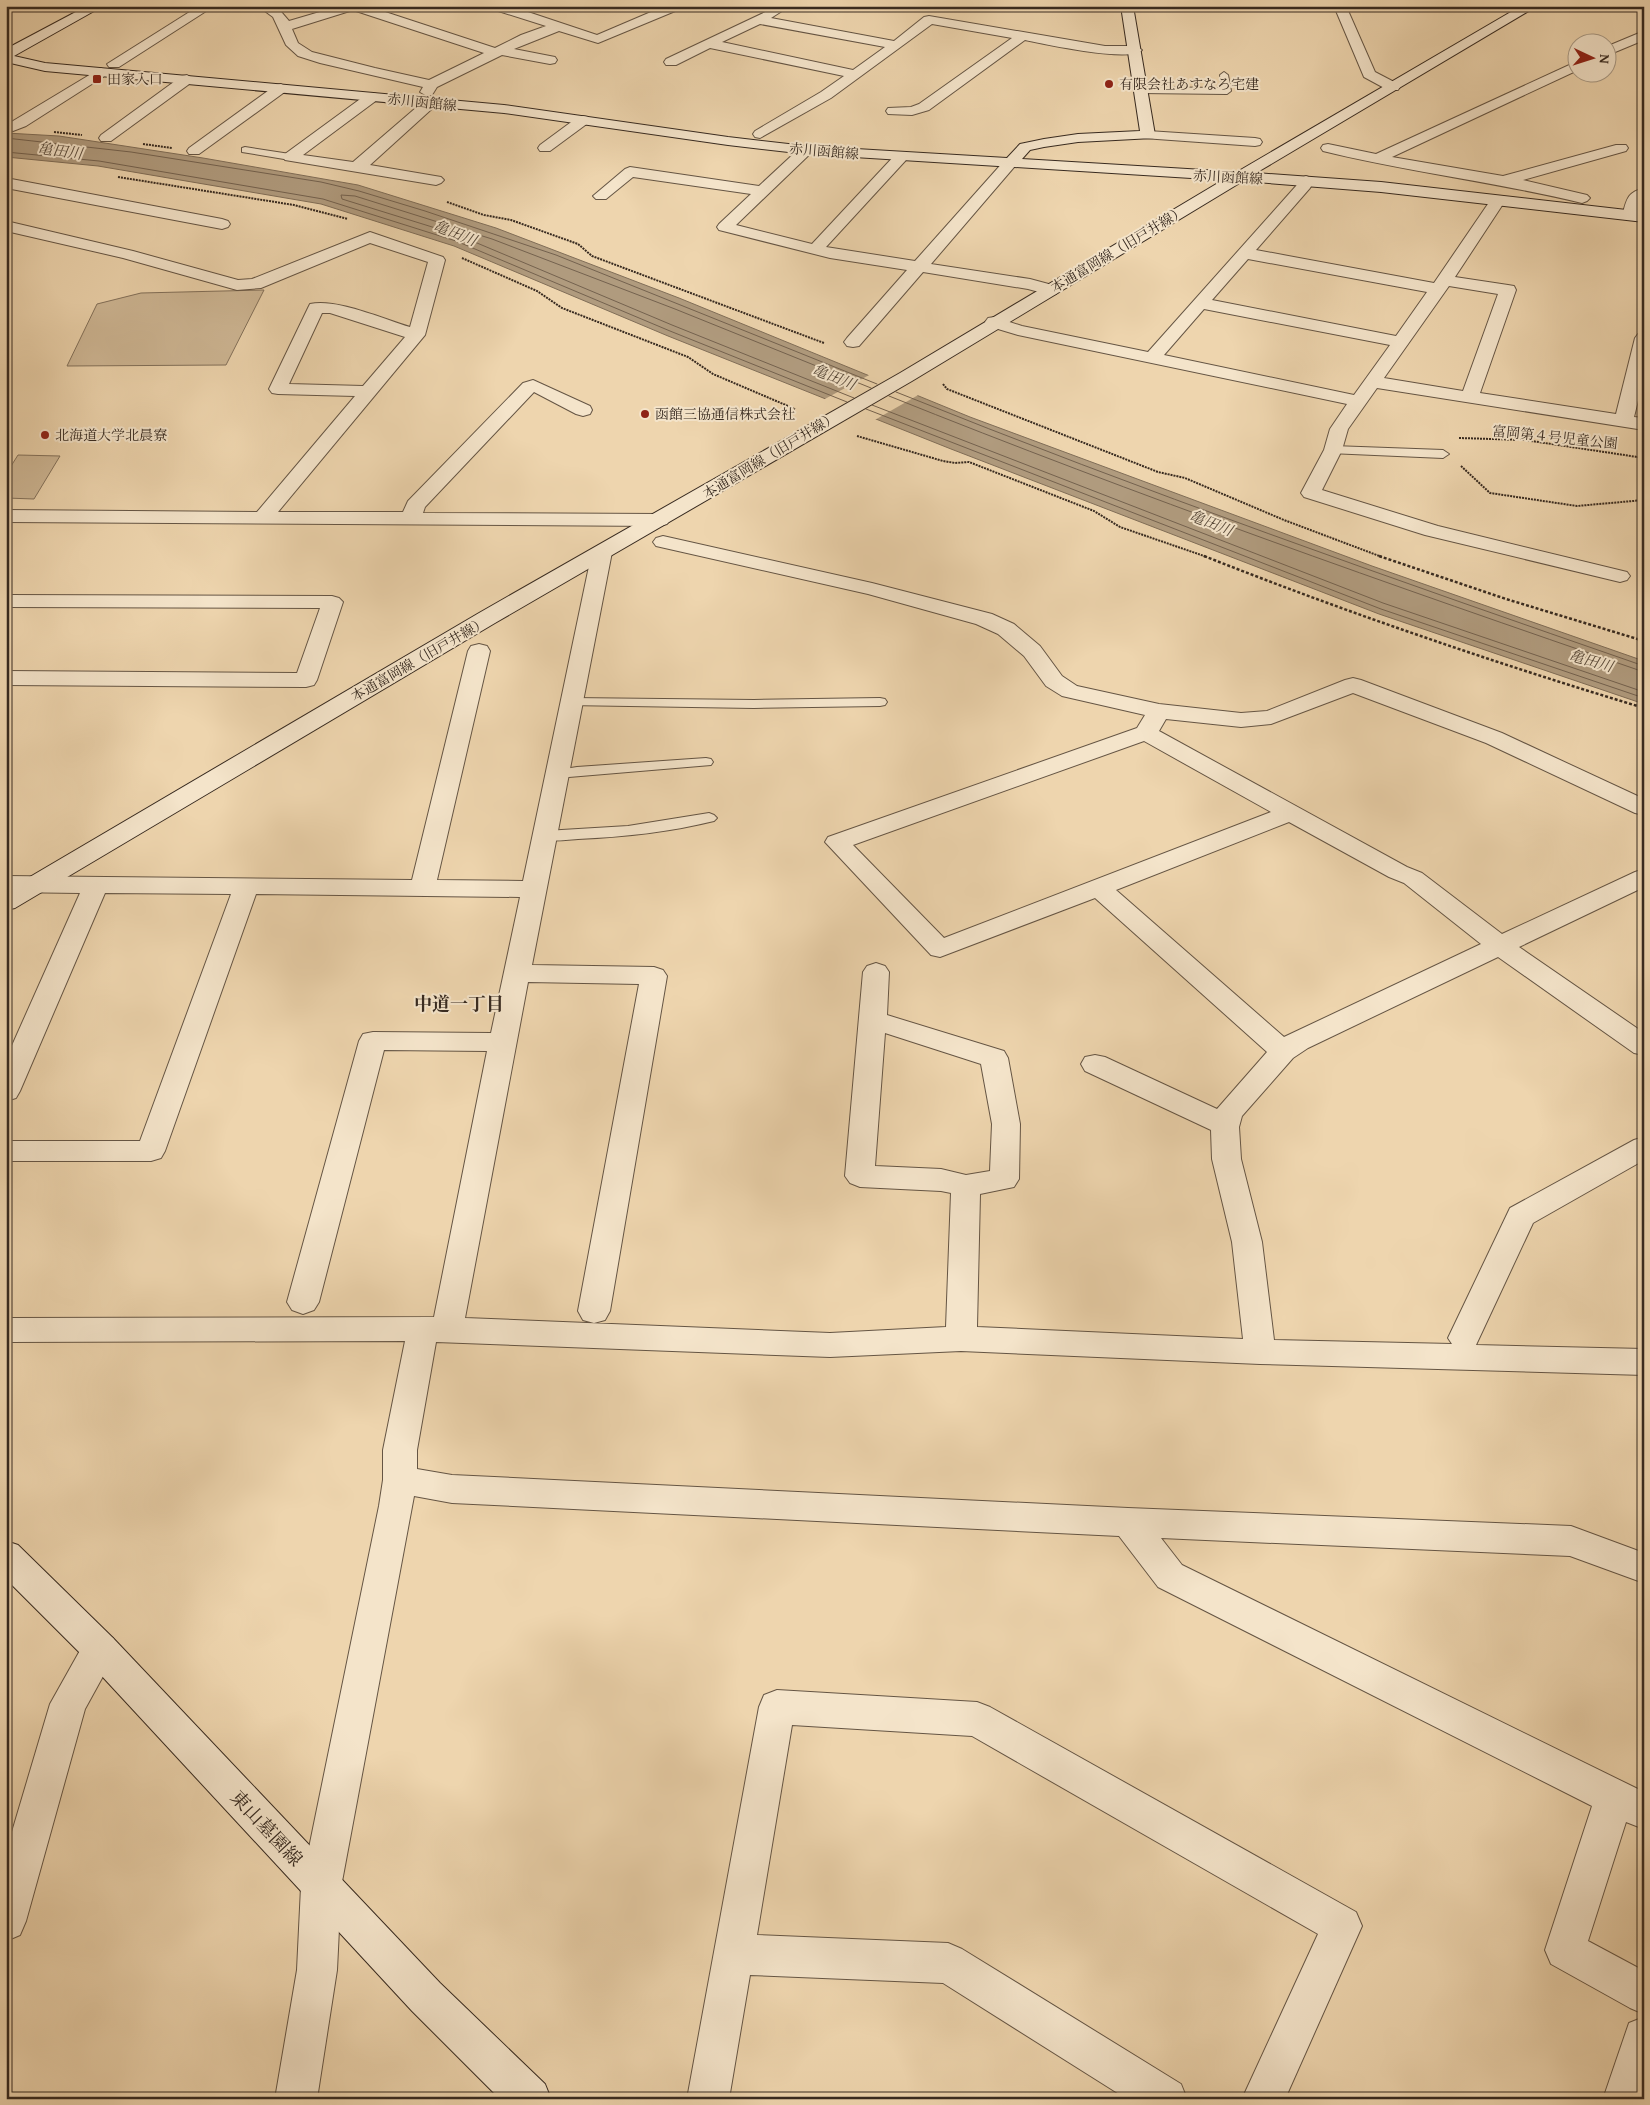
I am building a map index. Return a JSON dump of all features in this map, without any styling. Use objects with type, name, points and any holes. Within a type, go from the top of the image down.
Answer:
[{"type":"street","points":[[6,57],[97,6]]},
{"type":"street","points":[[114,64],[208,6]]},
{"type":"street","points":[[264,6],[273,10],[282,18],[292,43],[298,50],[404,79],[429,93]]},
{"type":"street","points":[[286,26],[353,6],[500,52],[550,60]]},
{"type":"street","points":[[496,6],[598,39],[676,6]]},
{"type":"street","points":[[671,62],[786,6]]},
{"type":"street","points":[[1127,6],[1148,135]]},
{"type":"street","points":[[1340,6],[1368,74],[1393,87]]},
{"type":"street","name":"本通富岡線（旧戸井線）","points":[[6,902],[602,552],[906,377],[994,322],[1238,177],[1531,6]]},
{"type":"street","points":[[539,19],[554,13]]},
{"type":"street","points":[[759,20],[896,45]]},
{"type":"street","points":[[760,134],[826,95],[929,20],[1105,50],[1135,50]]},
{"type":"street","points":[[355,167],[363,163],[429,93],[526,38],[560,26]]},
{"type":"street","points":[[898,26],[917,30]]},
{"type":"street","points":[[1618,46],[1644,34]]},
{"type":"street","points":[[893,111],[912,111],[924,107],[1023,36]]},
{"type":"street","points":[[710,44],[854,74]]},
{"type":"street","name":"赤川函館線","points":[[6,57],[58,58],[537,103],[760,134],[1014,158],[1306,181],[1497,201],[1638,211]]},
{"type":"street","name":"赤川函館線","points":[[6,57],[45,67],[372,97],[429,93],[504,109],[728,141],[806,150],[901,157],[1014,158],[1255,167],[1582,198],[1638,211]]},
{"type":"street","points":[[1376,159],[1568,70]]},
{"type":"street","points":[[13,127],[101,72]]},
{"type":"street","points":[[106,138],[187,79]]},
{"type":"street","points":[[194,151],[281,88]]},
{"type":"street","points":[[290,157],[372,97]]},
{"type":"street","points":[[545,148],[583,120]]},
{"type":"street","points":[[854,342],[1025,147],[1060,140],[1148,135],[1255,142]]},
{"type":"street","points":[[1328,148],[1376,159],[1505,180],[1582,198]]},
{"type":"street","points":[[1505,180],[1621,148]]},
{"type":"street","points":[[806,150],[725,227],[816,249],[1030,284],[1050,290]]},
{"type":"street","points":[[290,157],[436,180]]},
{"type":"street","points":[[816,249],[901,157]]},
{"type":"street","points":[[602,196],[630,172],[762,191]]},
{"type":"street","points":[[1153,357],[1302,188],[1306,181]]},
{"type":"street","points":[[6,183],[222,224]]},
{"type":"street","points":[[1638,211],[1635,198],[1644,193]]},
{"type":"street","points":[[1497,201],[1441,285],[1339,429],[1333,450],[1311,493],[1432,531],[1620,576]]},
{"type":"street","points":[[6,226],[127,254],[237,285],[255,284],[370,237],[437,260],[416,335],[264,516]]},
{"type":"street","points":[[1244,253],[1441,285],[1508,290],[1470,397]]},
{"type":"street","points":[[1199,303],[1401,342]]},
{"type":"street","points":[[367,392],[278,389],[316,308],[331,308],[416,335]]},
{"type":"street","points":[[994,322],[1018,330],[1359,401]]},
{"type":"street","points":[[1624,421],[1644,338]]},
{"type":"street","points":[[1372,382],[1644,424]]},
{"type":"street","points":[[412,518],[415,505],[529,387],[533,385],[583,410]]},
{"type":"street","points":[[6,516],[264,516],[660,520]]},
{"type":"street","points":[[663,542],[872,589],[984,619],[1006,629],[1032,651],[1054,681],[1070,691],[1159,711],[1242,720],[1271,717],[1353,685],[1494,738],[1644,808]]},
{"type":"street","points":[[296,2099],[317,1970],[321,1887],[400,1480],[400,1450],[435,1330],[503,1042],[602,552]]},
{"type":"street","points":[[6,601],[332,602],[306,680],[6,678]]},
{"type":"street","points":[[423,887],[480,651]]},
{"type":"street","points":[[1159,711],[1146,733],[837,842],[940,949],[1290,813]]},
{"type":"street","points":[[1146,733],[1398,872],[1413,878],[1499,945],[1644,1046]]},
{"type":"street","points":[[1260,1352],[1247,1242],[1224,1146],[1224,1124],[1230,1113],[1283,1051],[1298,1041],[1644,877]]},
{"type":"street","points":[[6,884],[534,889]]},
{"type":"street","points":[[6,1092],[96,884]]},
{"type":"street","points":[[6,1151],[151,1151],[247,885]]},
{"type":"street","points":[[1099,888],[1283,1051]]},
{"type":"street","points":[[873,1020],[994,1058],[1006,1124],[1004,1179],[966,1186],[941,1180],[860,1176],[876,972]]},
{"type":"street","points":[[517,973],[654,976],[594,1311]]},
{"type":"street","points":[[303,1302],[373,1041],[503,1042]]},
{"type":"street","points":[[1095,1064],[1224,1124]]},
{"type":"street","points":[[1464,1338],[1521,1216],[1644,1147]]},
{"type":"street","points":[[962,1339],[966,1186]]},
{"type":"street","points":[[6,1330],[435,1330],[830,1345],[962,1339],[1260,1352],[1644,1362]]},
{"type":"street","points":[[400,1480],[452,1488],[1128,1522],[1571,1541],[1644,1568]]},
{"type":"street","points":[[1128,1522],[1170,1576],[1629,1804],[1565,1950],[1644,1994]]},
{"type":"street","name":"東山墓園線","points":[[6,1556],[100,1649],[426,1997],[530,2099]]},
{"type":"street","points":[[6,1921],[68,1704],[100,1649]]},
{"type":"street","points":[[708,2099],[777,1707],[978,1719],[1342,1926],[1263,2099]]},
{"type":"street","points":[[732,1954],[948,1963],[1166,2099]]},
{"type":"street","points":[[1624,2099],[1644,2038]]},
{"type":"lane","points":[[1140,90],[1227,92],[1224,75]]},
{"type":"lane","points":[[245,150],[290,157]]},
{"type":"lane","points":[[1333,450],[1443,454]]},
{"type":"lane","points":[[572,702],[754,704],[880,702]]},
{"type":"lane","points":[[557,774],[706,762]]},
{"type":"lane","points":[[545,836],[577,836],[653,828],[709,818]]},
{"type":"path","points":[[13,127],[194,151]]},
{"type":"path","points":[[446,202],[511,220],[578,244],[592,256],[826,344]]},
{"type":"path","points":[[942,382],[947,389],[1023,420],[1158,472],[1185,478],[1284,520],[1416,570],[1506,600],[1644,641]]},
{"type":"path","points":[[854,435],[943,461],[955,463],[969,462],[1094,511],[1120,527],[1189,550],[1385,625],[1524,672],[1644,708]]},
{"type":"path","name":"富岡第４号児童公園","points":[[1450,438],[1525,440],[1644,458]]},
{"type":"path","points":[[1454,461],[1490,493],[1576,506],[1644,500]]},
{"type":"shaded area","points":[[264,290],[226,365],[67,366],[97,304],[141,293]]},
{"type":"shaded area","points":[[18,455],[60,456],[34,499],[6,498],[6,474]]},
{"type":"water","name":"亀田川","points":[[6,133],[59,136],[203,158],[358,185],[496,228],[679,298],[970,417],[1372,566],[1644,661],[1644,704],[1379,614],[951,449],[668,336],[454,246],[321,204],[98,166],[6,157]]},
{"type":"pier","points":[[871,374],[920,394],[873,421],[823,400]]},
{"type":"place","name":"田家入口","points":[[97,79]]},
{"type":"place","name":"有限会社あすなろ宅建","points":[[1109,84]]},
{"type":"place","name":"函館三協通信株式会社","points":[[645,414]]},
{"type":"place","name":"北海道大学北晨寮","points":[[45,435]]},
{"type":"district","name":"中道一丁目","points":[[459,1004]]}]
